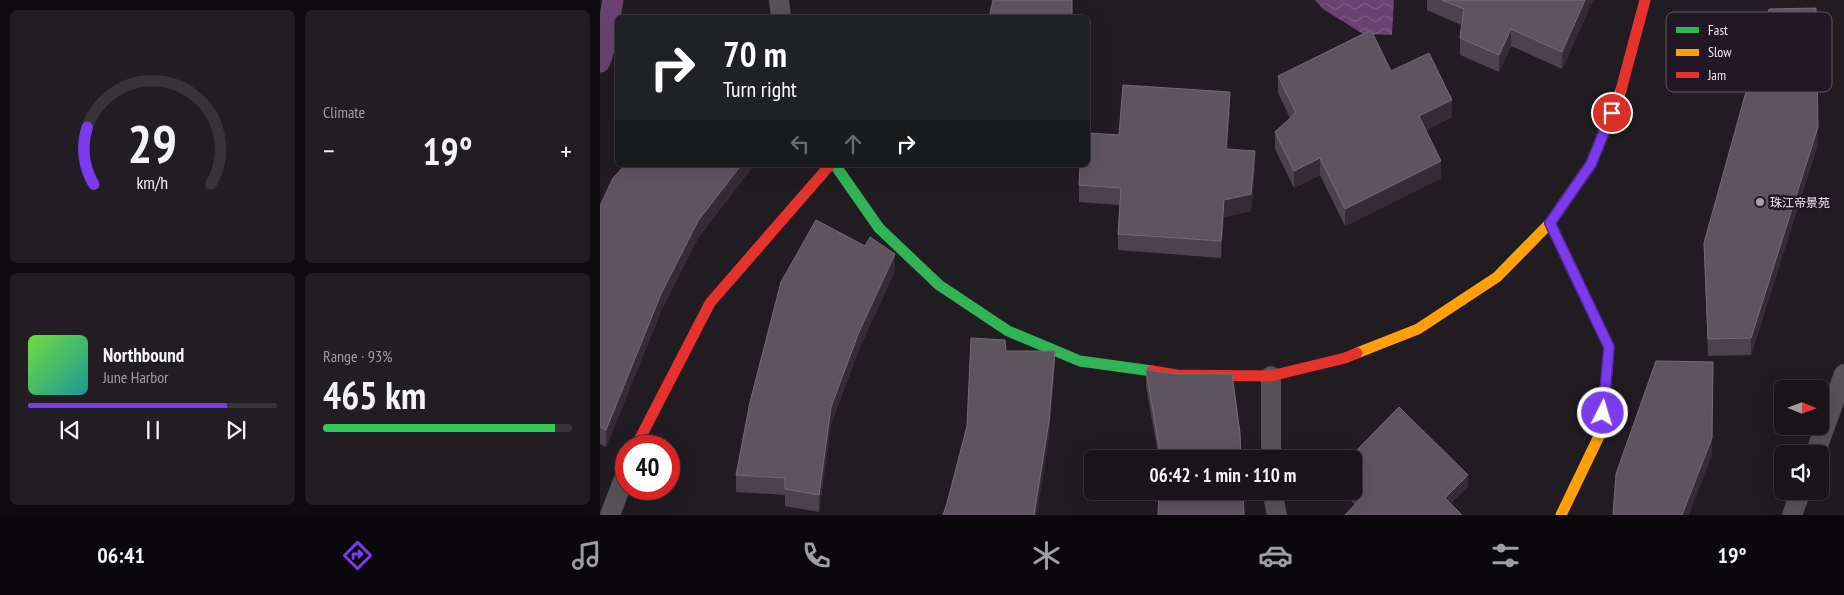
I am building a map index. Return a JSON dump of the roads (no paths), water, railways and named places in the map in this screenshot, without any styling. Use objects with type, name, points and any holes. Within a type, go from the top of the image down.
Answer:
[{"type":"street","points":[[779,0],[781,15]]},
{"type":"street","points":[[836,167],[879,228],[939,285],[1008,332],[1080,361],[1177,375],[1271,376],[1345,358],[1418,329],[1497,276],[1550,223],[1591,164],[1620,96],[1645,0]]},
{"type":"street","points":[[642,435],[710,303],[828,167]]},
{"type":"street","points":[[1550,223],[1609,347],[1602,430],[1561,515]]},
{"type":"street","points":[[1818,445],[1844,374]]},
{"type":"street","points":[[1271,376],[1271,450]]},
{"type":"street","points":[[610,515],[616,500]]},
{"type":"street","points":[[1274,500],[1277,515]]},
{"type":"street","points":[[1792,515],[1798,500]]},
{"type":"water","points":[[1315,0],[1394,0],[1392,35],[1363,34],[1323,9]]},
{"type":"waterway","points":[[600,62],[613,0]]},
{"type":"place","name":"珠江帝景苑","points":[[1760,202]]}]
